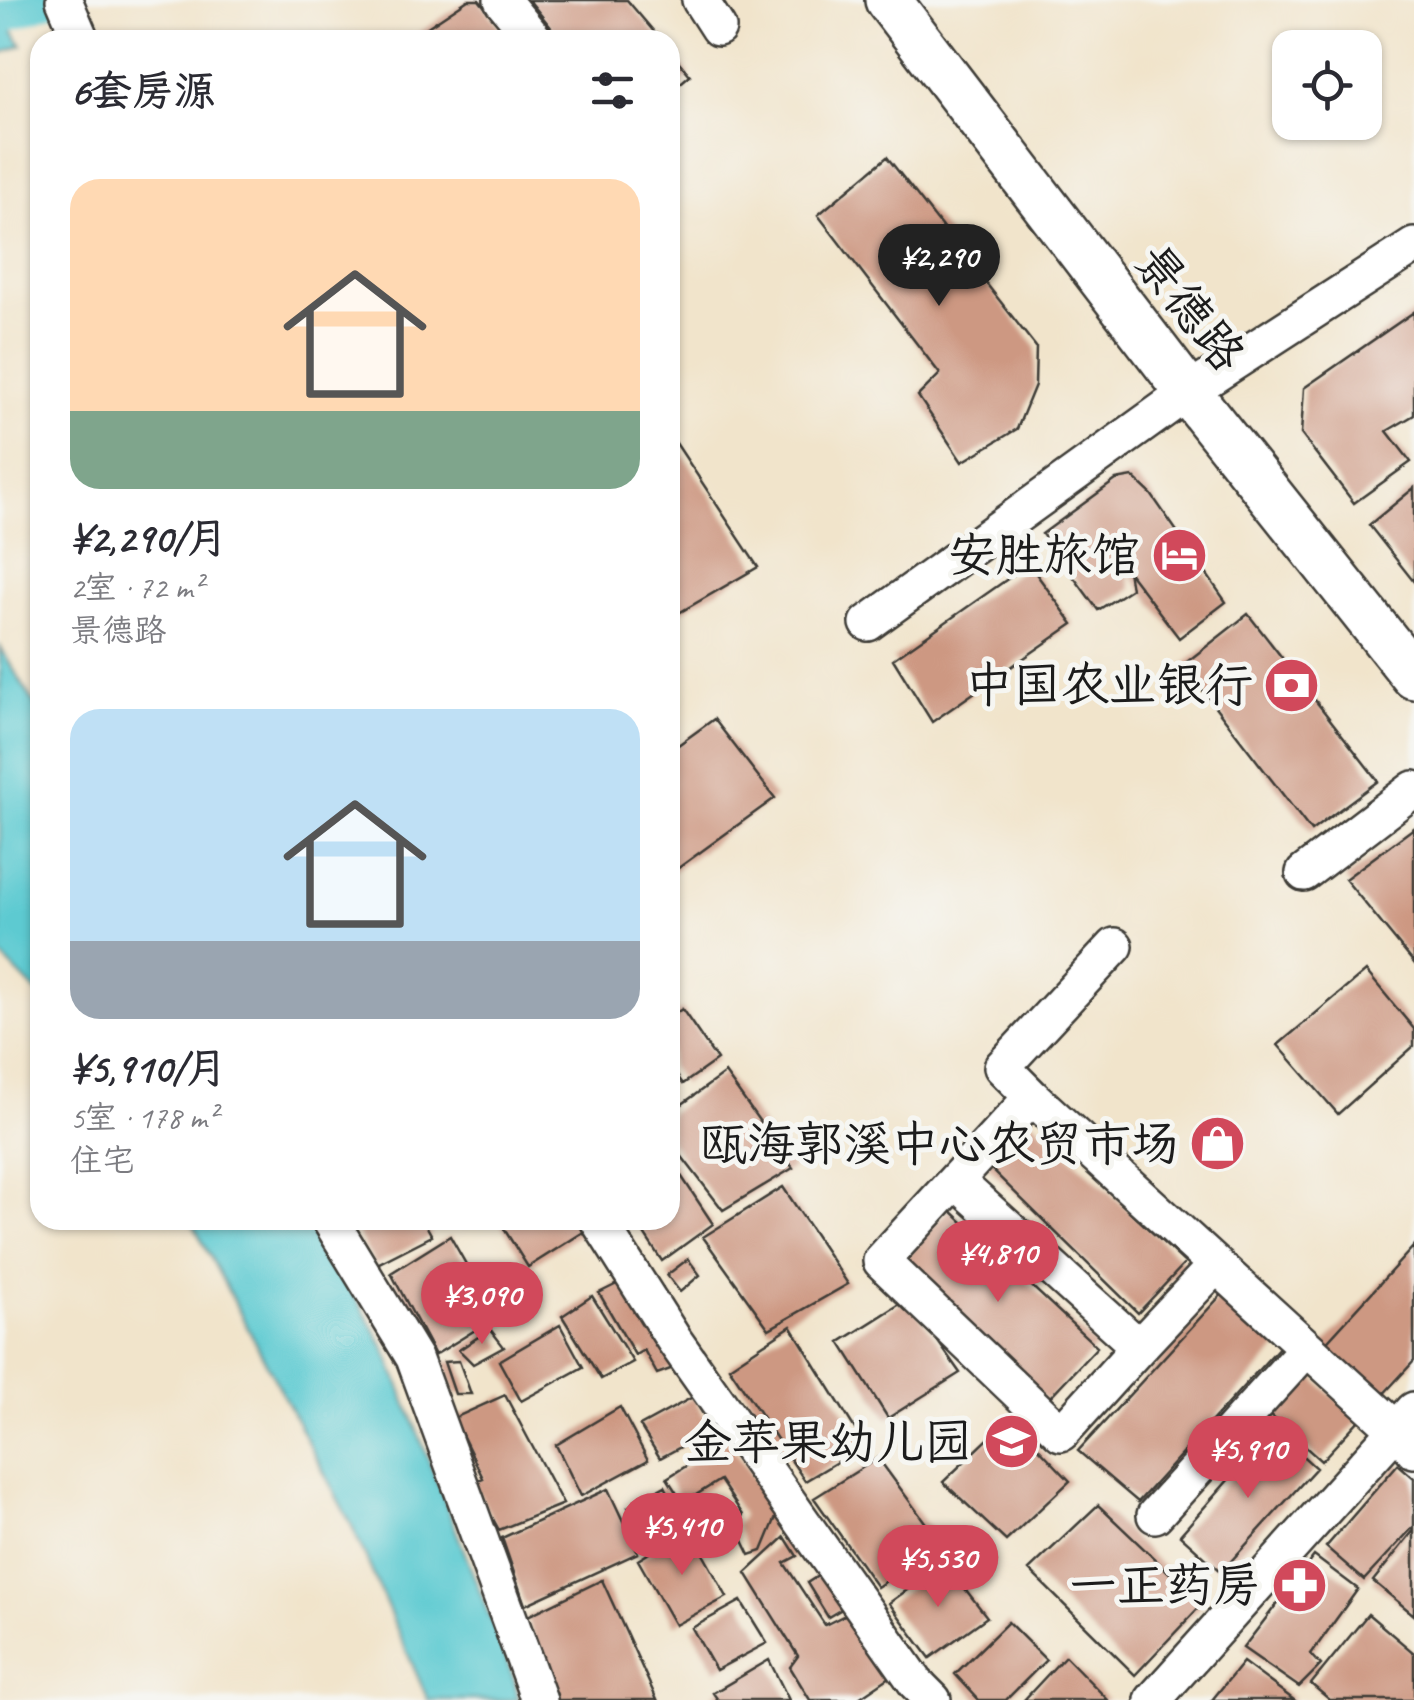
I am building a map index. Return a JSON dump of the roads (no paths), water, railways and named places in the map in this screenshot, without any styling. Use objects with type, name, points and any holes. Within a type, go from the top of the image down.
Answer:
[{"type":"main road","name":"景德路","points":[[888,0],[1188,392],[1414,676]]},
{"type":"street","points":[[64,0],[77,30]]},
{"type":"street","points":[[502,0],[527,30]]},
{"type":"street","points":[[868,624],[1188,392],[1414,246]]},
{"type":"street","points":[[1304,873],[1414,789]]},
{"type":"street","points":[[1115,946],[1002,1067],[1307,1348],[1408,1430],[1153,1700]]},
{"type":"street","points":[[1032,1097],[881,1262],[1062,1433],[1216,1265]]},
{"type":"street","points":[[967,1190],[1139,1347]]},
{"type":"street","points":[[336,1230],[414,1358],[540,1700]]},
{"type":"street","points":[[604,1230],[674,1340],[916,1682],[934,1700]]},
{"type":"street","points":[[1155,1516],[1307,1348]]},
{"type":"water","points":[[0,13],[22,45],[0,54]]},
{"type":"water","points":[[0,647],[30,696],[30,986],[0,955]]},
{"type":"water","points":[[196,1230],[317,1230],[385,1348],[519,1700],[428,1700],[352,1526]]},
{"type":"waterway","points":[[0,18],[48,0]]},
{"type":"place","name":"安胜旅馆","points":[[1179,555]]},
{"type":"place","name":"中国农业银行","points":[[1292,685]]},
{"type":"place","name":"瓯海郭溪中心农贸市场","points":[[1218,1144]]},
{"type":"place","name":"金苹果幼儿园","points":[[1011,1442]]},
{"type":"place","name":"一正药房","points":[[1300,1585]]}]
